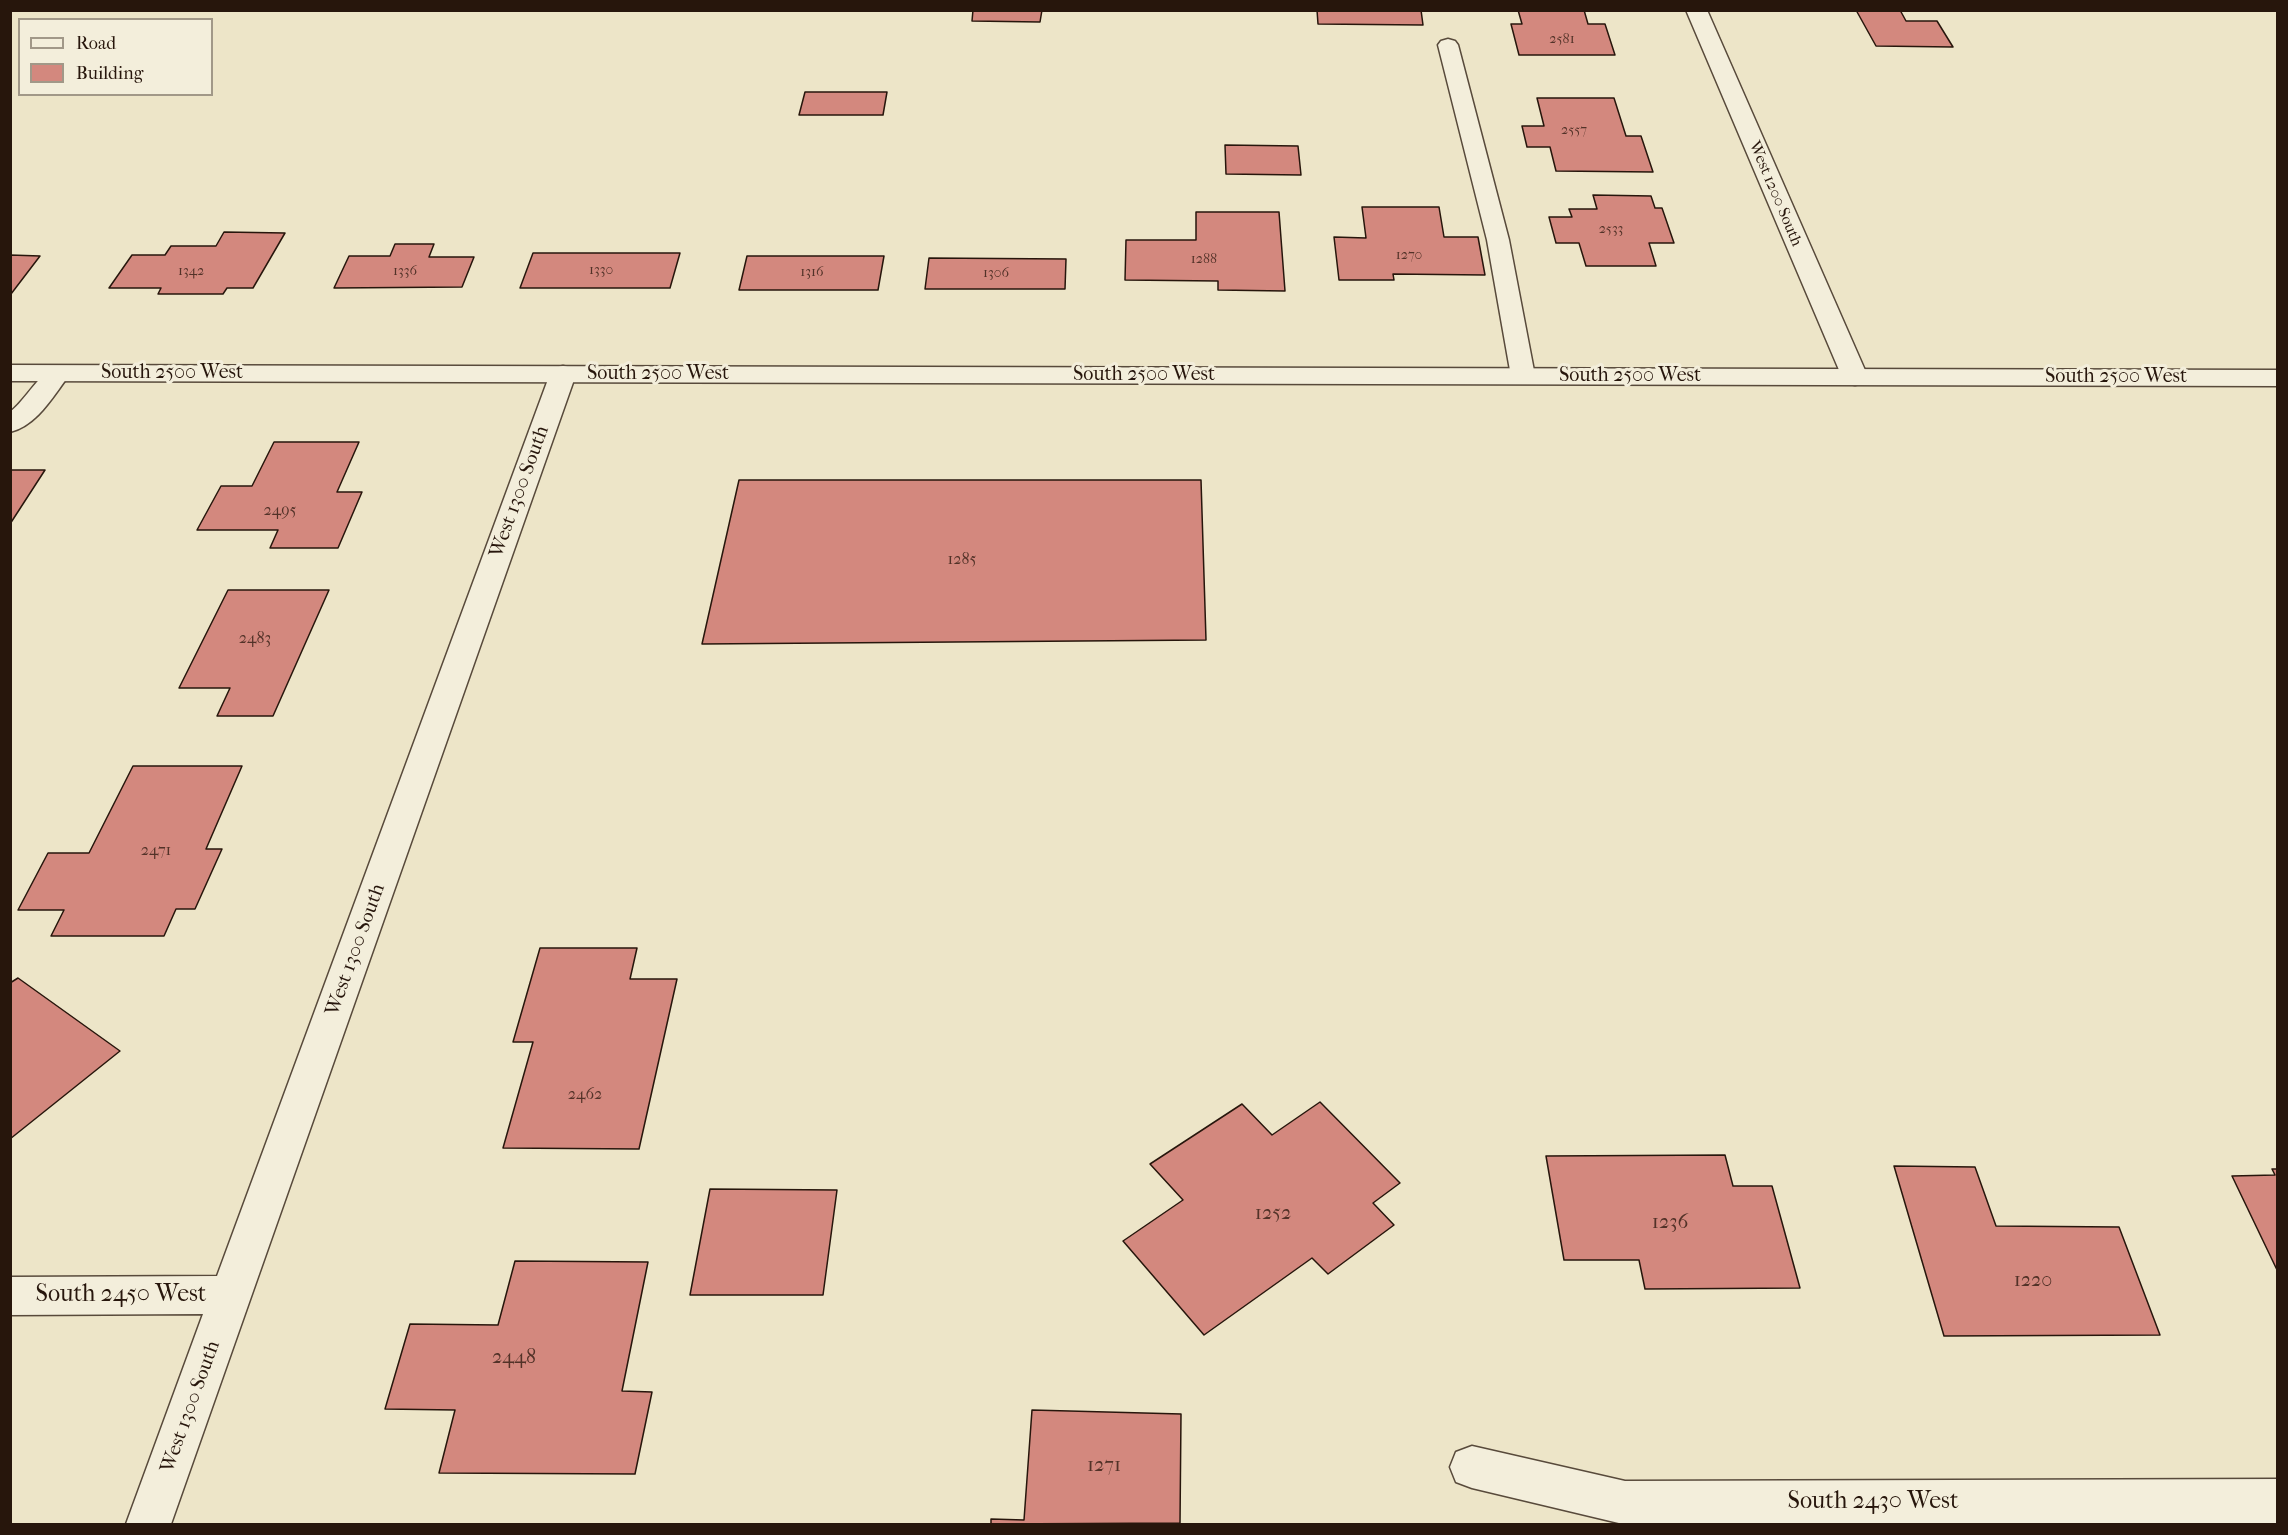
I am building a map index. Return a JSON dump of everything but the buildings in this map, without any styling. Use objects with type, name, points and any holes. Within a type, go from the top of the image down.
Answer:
[{"type":"street","name":"West 1200 South","points":[[1696,10],[1855,377]]},
{"type":"street","name":"South 2500 West","points":[[10,373],[2277,378]]},
{"type":"street","name":"West 1300 South","points":[[148,1524],[563,374]]},
{"type":"street","name":"South 2450 West","points":[[10,1296],[231,1295]]},
{"type":"street","name":"South 2430 West","points":[[1472,1467],[1625,1503],[2277,1501]]},
{"type":"lane","points":[[1448,45],[1498,240],[1523,376]]},
{"type":"lane","points":[[10,425],[30,409],[58,373]]}]
